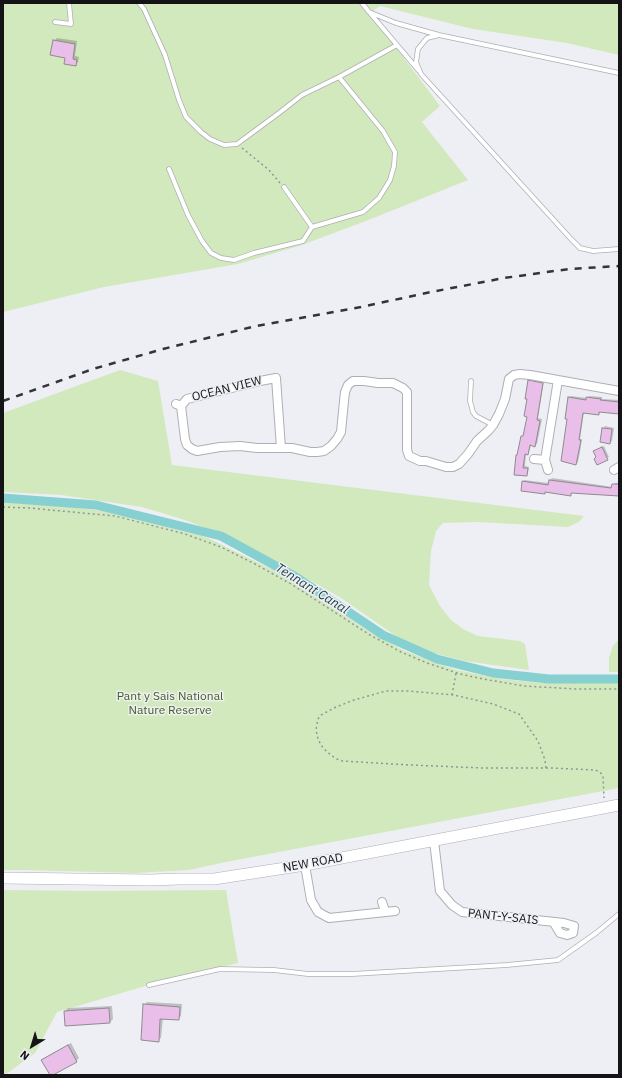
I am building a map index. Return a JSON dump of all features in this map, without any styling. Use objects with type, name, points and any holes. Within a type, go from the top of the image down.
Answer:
[{"type":"main road","name":"NEW ROAD","points":[[3,878],[151,880],[214,879],[305,865],[619,805]]},
{"type":"street","name":"OCEAN VIEW","points":[[281,448],[276,378],[260,380],[187,399],[179,405],[187,445],[192,450],[197,452],[220,447],[240,446],[257,448],[281,448],[292,448],[317,452],[324,451],[332,446],[341,432],[345,392],[348,385],[353,381],[393,383],[403,388],[407,392],[407,450],[409,456],[420,461],[426,461],[446,467],[453,467],[459,464],[468,454],[476,441],[493,425],[505,399],[509,379],[514,375],[530,375],[619,391]]},
{"type":"street","points":[[548,470],[545,460],[558,380]]},
{"type":"street","points":[[534,459],[545,460]]},
{"type":"street","name":"PANT-Y-SAIS","points":[[434,841],[440,891],[457,909],[462,912],[554,923]]},
{"type":"street","points":[[305,865],[311,900],[318,912],[329,918],[395,911]]},
{"type":"street","points":[[382,902],[385,912]]},
{"type":"lane","points":[[55,22],[71,24],[69,3]]},
{"type":"lane","points":[[139,3],[144,9],[165,55],[186,117],[210,139],[224,145],[237,144],[279,114],[302,95],[397,46]]},
{"type":"lane","points":[[362,3],[397,46],[580,248],[593,251],[619,250]]},
{"type":"lane","points":[[369,12],[396,23],[439,35],[619,73]]},
{"type":"lane","points":[[422,74],[416,62],[418,49],[427,38],[439,35]]},
{"type":"lane","points":[[169,169],[188,215],[202,241],[211,253],[221,258],[234,260],[254,253],[302,241],[312,227],[363,212],[379,198],[390,180],[394,166],[395,152],[383,131],[338,77]]},
{"type":"lane","points":[[284,187],[312,227]]},
{"type":"lane","points":[[471,381],[470,401],[476,416],[493,425]]},
{"type":"lane","points":[[149,985],[220,969],[274,970],[308,974],[352,974],[507,965],[558,960],[596,933],[619,914]]},
{"type":"path","points":[[237,144],[269,170],[284,187]]},
{"type":"path","points":[[3,507],[115,516],[185,534],[221,547],[256,564],[291,584],[370,635],[401,652],[456,673],[524,686],[619,690]]},
{"type":"path","points":[[452,695],[456,673]]},
{"type":"path","points":[[546,768],[538,741],[519,714],[493,704],[452,695],[408,691],[386,691],[336,707],[321,715],[318,719],[316,730],[318,739],[323,748],[337,760],[342,761],[410,766],[595,770],[600,772],[603,776],[604,808]]},
{"type":"green space","points":[[3,3],[619,3],[619,55],[567,43],[473,29],[380,6],[370,13],[440,106],[422,122],[468,180],[302,245],[238,264],[104,287],[3,312]]},
{"type":"green space","points":[[120,370],[158,381],[172,465],[584,516],[579,522],[568,527],[478,522],[443,523],[436,531],[431,551],[429,585],[440,606],[451,620],[463,629],[478,636],[520,641],[525,644],[529,670],[465,661],[434,653],[403,641],[341,598],[290,569],[227,536],[182,519],[142,507],[61,495],[3,492],[3,413]]},
{"type":"green space","name":"Pant y Sais National Nature Reserve","points":[[3,501],[47,504],[103,511],[206,537],[283,575],[371,633],[403,650],[457,670],[501,679],[542,683],[619,683],[619,788],[189,870],[135,873],[3,870]]},
{"type":"green space","points":[[619,639],[619,672],[609,672],[609,658],[613,646]]},
{"type":"green space","points":[[3,890],[226,890],[238,963],[149,985],[57,1012],[35,1053],[3,1075]]},
{"type":"building","points":[[53,40],[75,44],[73,59],[77,60],[76,66],[64,64],[65,58],[50,55]]},
{"type":"building","points":[[528,380],[543,383],[537,420],[540,421],[535,447],[530,445],[528,455],[525,454],[523,468],[528,468],[527,476],[514,475],[516,455],[521,436],[523,436],[527,417],[524,416]]},
{"type":"building","points":[[568,397],[586,400],[586,397],[619,402],[619,414],[599,412],[599,415],[583,413],[579,440],[581,440],[576,465],[561,461],[567,419],[565,419]]},
{"type":"building","points":[[602,428],[612,429],[610,444],[600,442]]},
{"type":"building","points":[[602,447],[608,460],[597,465],[594,459],[596,457],[593,451]]},
{"type":"building","points":[[549,480],[611,488],[612,484],[619,484],[619,496],[571,493],[571,496],[545,492],[545,494],[521,491],[522,481],[548,485]]},
{"type":"building","points":[[143,1004],[180,1007],[179,1020],[160,1019],[159,1042],[141,1040]]},
{"type":"building","points":[[109,1008],[110,1023],[65,1026],[64,1011]]},
{"type":"building","points":[[68,1045],[77,1062],[53,1075],[50,1075],[41,1060]]},
{"type":"waterway","name":"Tennant Canal","points":[[3,498],[96,505],[221,536],[296,577],[383,635],[437,659],[493,673],[549,679],[619,679]]},
{"type":"railway","points":[[3,401],[93,369],[163,349],[256,326],[361,307],[504,278],[569,269],[619,266]]}]
